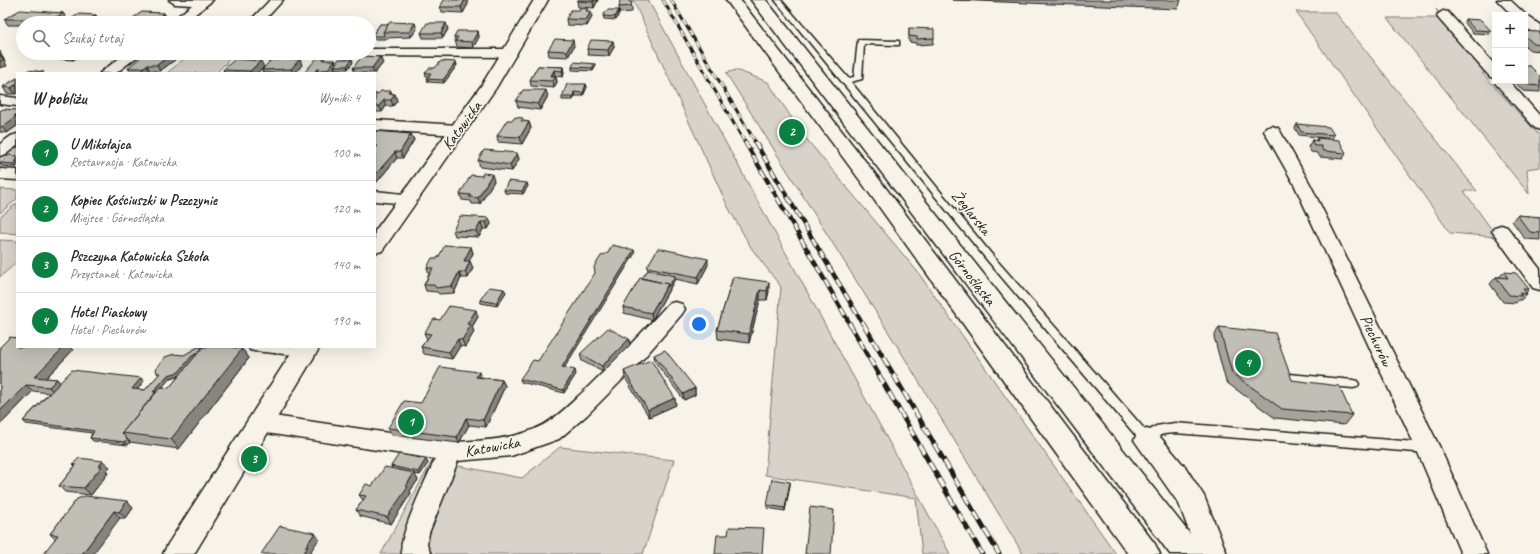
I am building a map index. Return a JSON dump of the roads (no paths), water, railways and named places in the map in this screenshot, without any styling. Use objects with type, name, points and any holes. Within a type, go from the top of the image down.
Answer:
[{"type":"main road","name":"Katowicka","points":[[376,245],[458,130],[510,53],[541,0]]},
{"type":"main road","name":"Górnośląska","points":[[733,0],[869,179],[1145,554]]},
{"type":"main road","name":"Górnośląska","points":[[758,0],[1188,554]]},
{"type":"main road","points":[[178,554],[307,350]]},
{"type":"main road","points":[[1147,440],[1179,479],[1199,516],[1205,539],[1212,554]]},
{"type":"street","points":[[174,0],[206,1]]},
{"type":"street","points":[[262,16],[277,0]]},
{"type":"street","points":[[1503,0],[1517,12]]},
{"type":"street","points":[[186,16],[206,1]]},
{"type":"street","points":[[1443,15],[1492,71]]},
{"type":"street","points":[[1528,22],[1540,32]]},
{"type":"street","points":[[376,53],[510,53]]},
{"type":"street","points":[[108,72],[125,60]]},
{"type":"street","points":[[1504,84],[1540,124]]},
{"type":"street","points":[[0,100],[16,102]]},
{"type":"street","points":[[376,125],[458,130]]},
{"type":"street","name":"Piechurów","points":[[1272,131],[1302,184],[1428,448],[1474,554]]},
{"type":"street","points":[[0,152],[16,140]]},
{"type":"street","points":[[0,174],[16,175]]},
{"type":"street","points":[[376,196],[408,199]]},
{"type":"street","points":[[1501,231],[1540,283]]},
{"type":"street","name":"Katowicka","points":[[260,423],[450,452],[477,451],[511,446],[551,432],[579,409],[629,360],[675,309]]},
{"type":"street","points":[[418,554],[413,550],[416,533],[450,452]]},
{"type":"lane","name":"Żeglarska","points":[[778,0],[990,258],[1147,440]]},
{"type":"lane","points":[[846,81],[858,79],[861,42],[896,43]]},
{"type":"lane","points":[[272,348],[307,350]]},
{"type":"lane","points":[[1289,378],[1353,384]]},
{"type":"lane","points":[[1147,440],[1156,431],[1175,428],[1428,448]]},
{"type":"railway","points":[[663,0],[745,143]]},
{"type":"railway","points":[[671,0],[756,143]]},
{"type":"railway","points":[[745,142],[850,324]]},
{"type":"railway","points":[[755,142],[863,324]]},
{"type":"railway","points":[[849,323],[982,554]]},
{"type":"railway","points":[[863,323],[999,554]]},
{"type":"place","name":"Kopiec Kościuszki w Pszczynie","points":[[792,132]]},
{"type":"place","name":"Hotel Piaskowy","points":[[1248,363]]},
{"type":"place","name":"U Mikołajca","points":[[411,422]]},
{"type":"place","name":"Pszczyna Katowicka Szkoła","points":[[254,459]]}]
